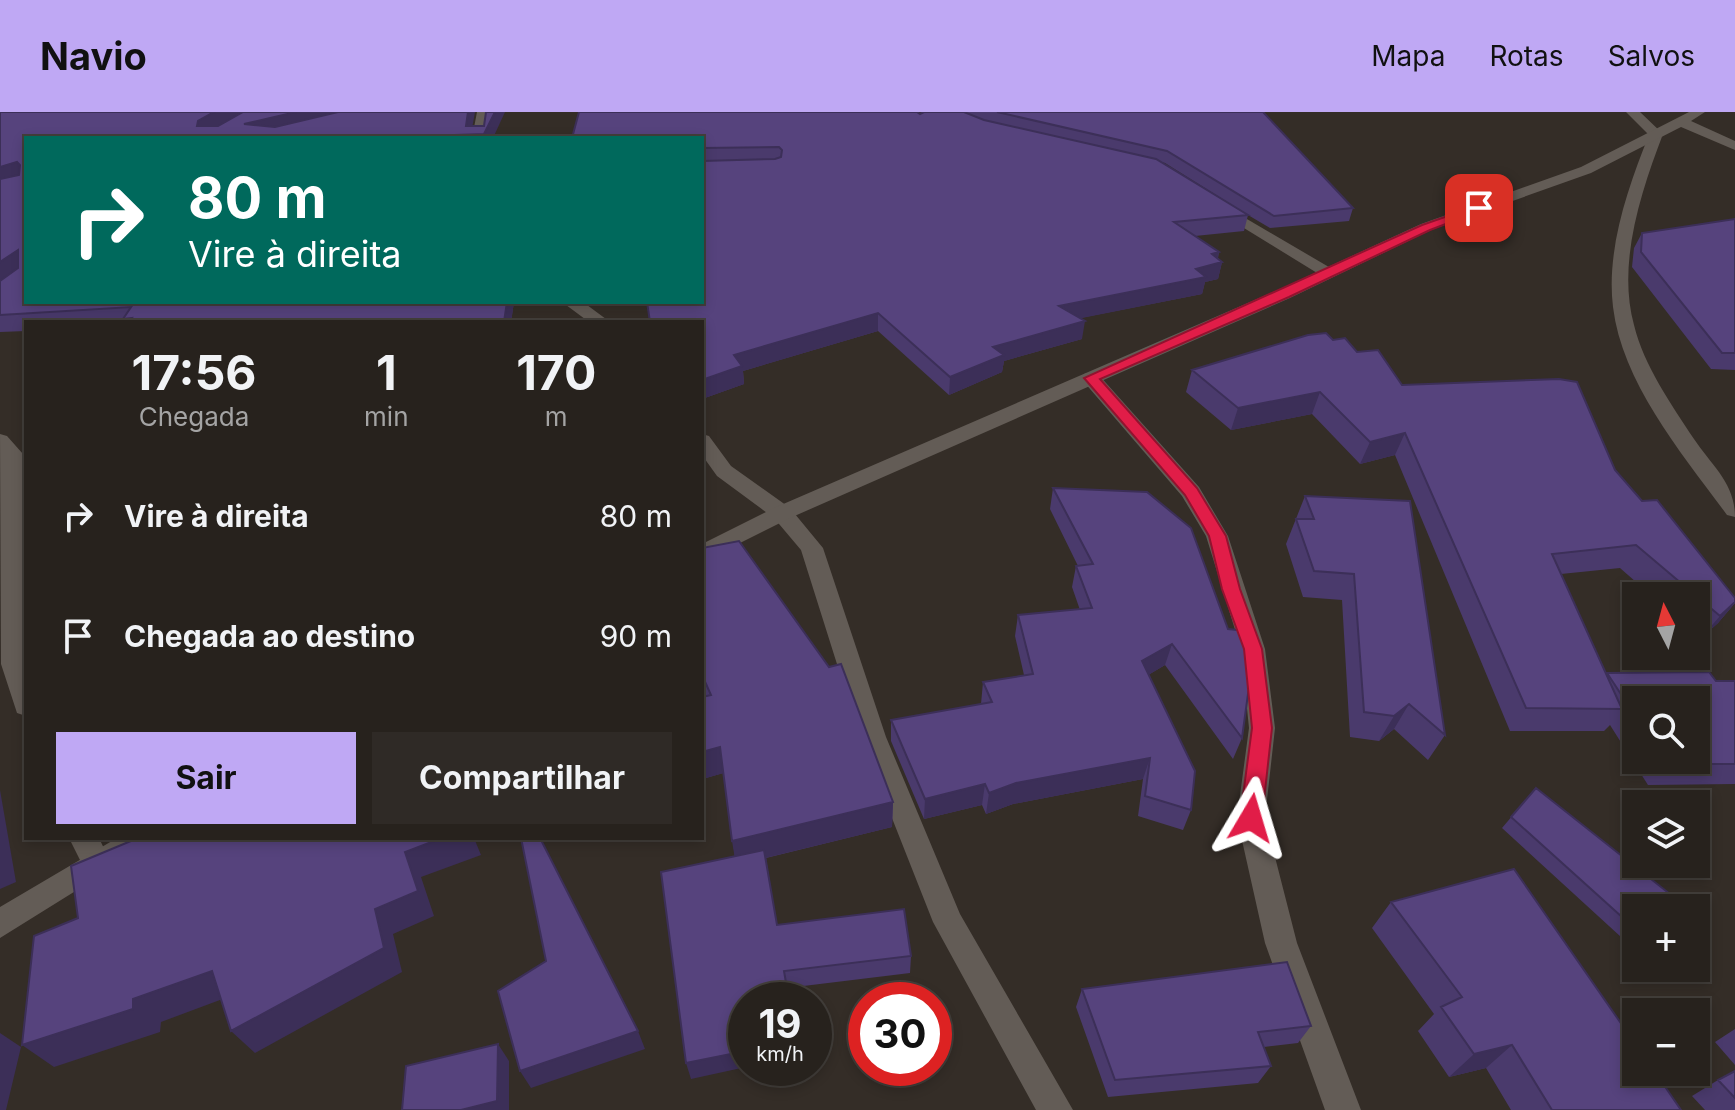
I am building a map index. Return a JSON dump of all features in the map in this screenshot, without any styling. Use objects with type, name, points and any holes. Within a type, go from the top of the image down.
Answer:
[{"type":"street","points":[[479,136],[483,112]]},
{"type":"street","points":[[1632,112],[1656,134]]},
{"type":"street","points":[[704,553],[782,513],[1426,227],[1586,170],[1699,112]]},
{"type":"street","points":[[1679,121],[1735,146]]},
{"type":"street","points":[[1656,134],[1634,189],[1622,284],[1625,325],[1645,369],[1698,460],[1735,510]]},
{"type":"street","points":[[1199,194],[1328,273]]},
{"type":"street","points":[[574,304],[598,320]]},
{"type":"street","points":[[1091,378],[1177,475],[1217,536],[1231,589],[1253,649],[1262,728],[1251,818],[1281,943],[1343,1110]]},
{"type":"street","points":[[0,440],[13,454],[14,664],[24,699]]},
{"type":"street","points":[[704,443],[724,471],[782,513],[812,548],[873,737],[948,922],[1055,1110]]},
{"type":"street","points":[[0,924],[90,851],[137,840]]},
{"type":"building","points":[[0,112],[214,112],[198,121],[197,126],[218,126],[243,112],[296,112],[244,124],[275,127],[338,112],[468,112],[466,126],[484,126],[486,112],[495,112],[484,134],[456,136],[24,136],[24,304],[507,304],[504,320],[123,319],[131,307],[0,315],[0,281],[18,268],[18,250],[0,262],[0,179],[19,175],[20,165],[17,162],[0,167]]},
{"type":"building","points":[[579,112],[964,112],[984,120],[1156,159],[1248,215],[1174,222],[1219,252],[1212,254],[1222,262],[1196,269],[1206,277],[1059,306],[1085,321],[993,347],[1004,355],[950,377],[878,313],[734,355],[742,366],[704,379],[704,320],[650,320],[647,304],[704,304],[704,161],[775,159],[781,157],[782,150],[779,147],[704,148],[704,136],[573,136]]},
{"type":"building","points":[[997,112],[1263,112],[1353,208],[1274,216],[1167,151]]},
{"type":"building","points":[[1735,219],[1735,353],[1722,353],[1641,252],[1642,233]]},
{"type":"building","points":[[1326,333],[1333,340],[1345,338],[1357,352],[1378,350],[1402,385],[1559,379],[1577,382],[1615,470],[1642,501],[1657,500],[1735,598],[1735,602],[1720,616],[1710,608],[1710,582],[1680,582],[1636,545],[1552,554],[1622,709],[1526,708],[1405,433],[1370,442],[1320,392],[1238,408],[1192,370],[1308,335]]},
{"type":"building","points":[[1053,488],[1147,492],[1191,528],[1228,629],[1247,631],[1251,672],[1242,738],[1172,644],[1142,661],[1195,771],[1191,810],[1145,796],[1150,758],[1016,783],[989,793],[985,784],[925,799],[891,720],[992,702],[983,682],[1033,674],[1018,615],[1092,608],[1076,566],[1093,564]]},
{"type":"building","points":[[1305,496],[1410,501],[1445,735],[1409,704],[1394,716],[1364,712],[1354,574],[1314,571],[1296,519],[1314,519]]},
{"type":"building","points":[[739,541],[829,667],[841,664],[893,802],[732,841],[720,747],[704,751],[704,697],[711,695],[704,679],[704,548]]},
{"type":"building","points":[[1709,672],[1716,681],[1735,681],[1735,764],[1710,764],[1710,686],[1622,686],[1622,696],[1607,673]]},
{"type":"building","points":[[1536,788],[1622,856],[1622,878],[1650,878],[1670,894],[1622,894],[1622,917],[1511,817]]},
{"type":"building","points":[[133,840],[437,840],[405,852],[418,891],[375,909],[384,948],[231,1031],[212,971],[133,999],[133,1009],[22,1045],[34,936],[78,918],[71,866]]},
{"type":"building","points":[[521,840],[541,840],[638,1031],[520,1071],[498,991],[546,961]]},
{"type":"building","points":[[764,850],[777,925],[904,909],[911,956],[784,971],[786,982],[728,982],[728,1055],[686,1063],[661,872]]},
{"type":"building","points":[[1514,869],[1622,1025],[1622,1086],[1665,1086],[1681,1110],[1552,1110],[1512,1045],[1474,1054],[1441,1007],[1462,997],[1391,902]]},
{"type":"building","points":[[1287,962],[1311,1026],[1258,1032],[1271,1066],[1115,1080],[1082,989]]},
{"type":"building","points":[[498,1044],[497,1101],[461,1110],[402,1110],[406,1066]]},
{"type":"building","points":[[1735,1071],[1735,1098],[1718,1080]]},
{"type":"route","points":[[1251,818],[1262,728],[1253,649],[1231,589],[1217,536],[1191,492],[1091,378],[1284,294],[1426,227],[1479,208]]}]
